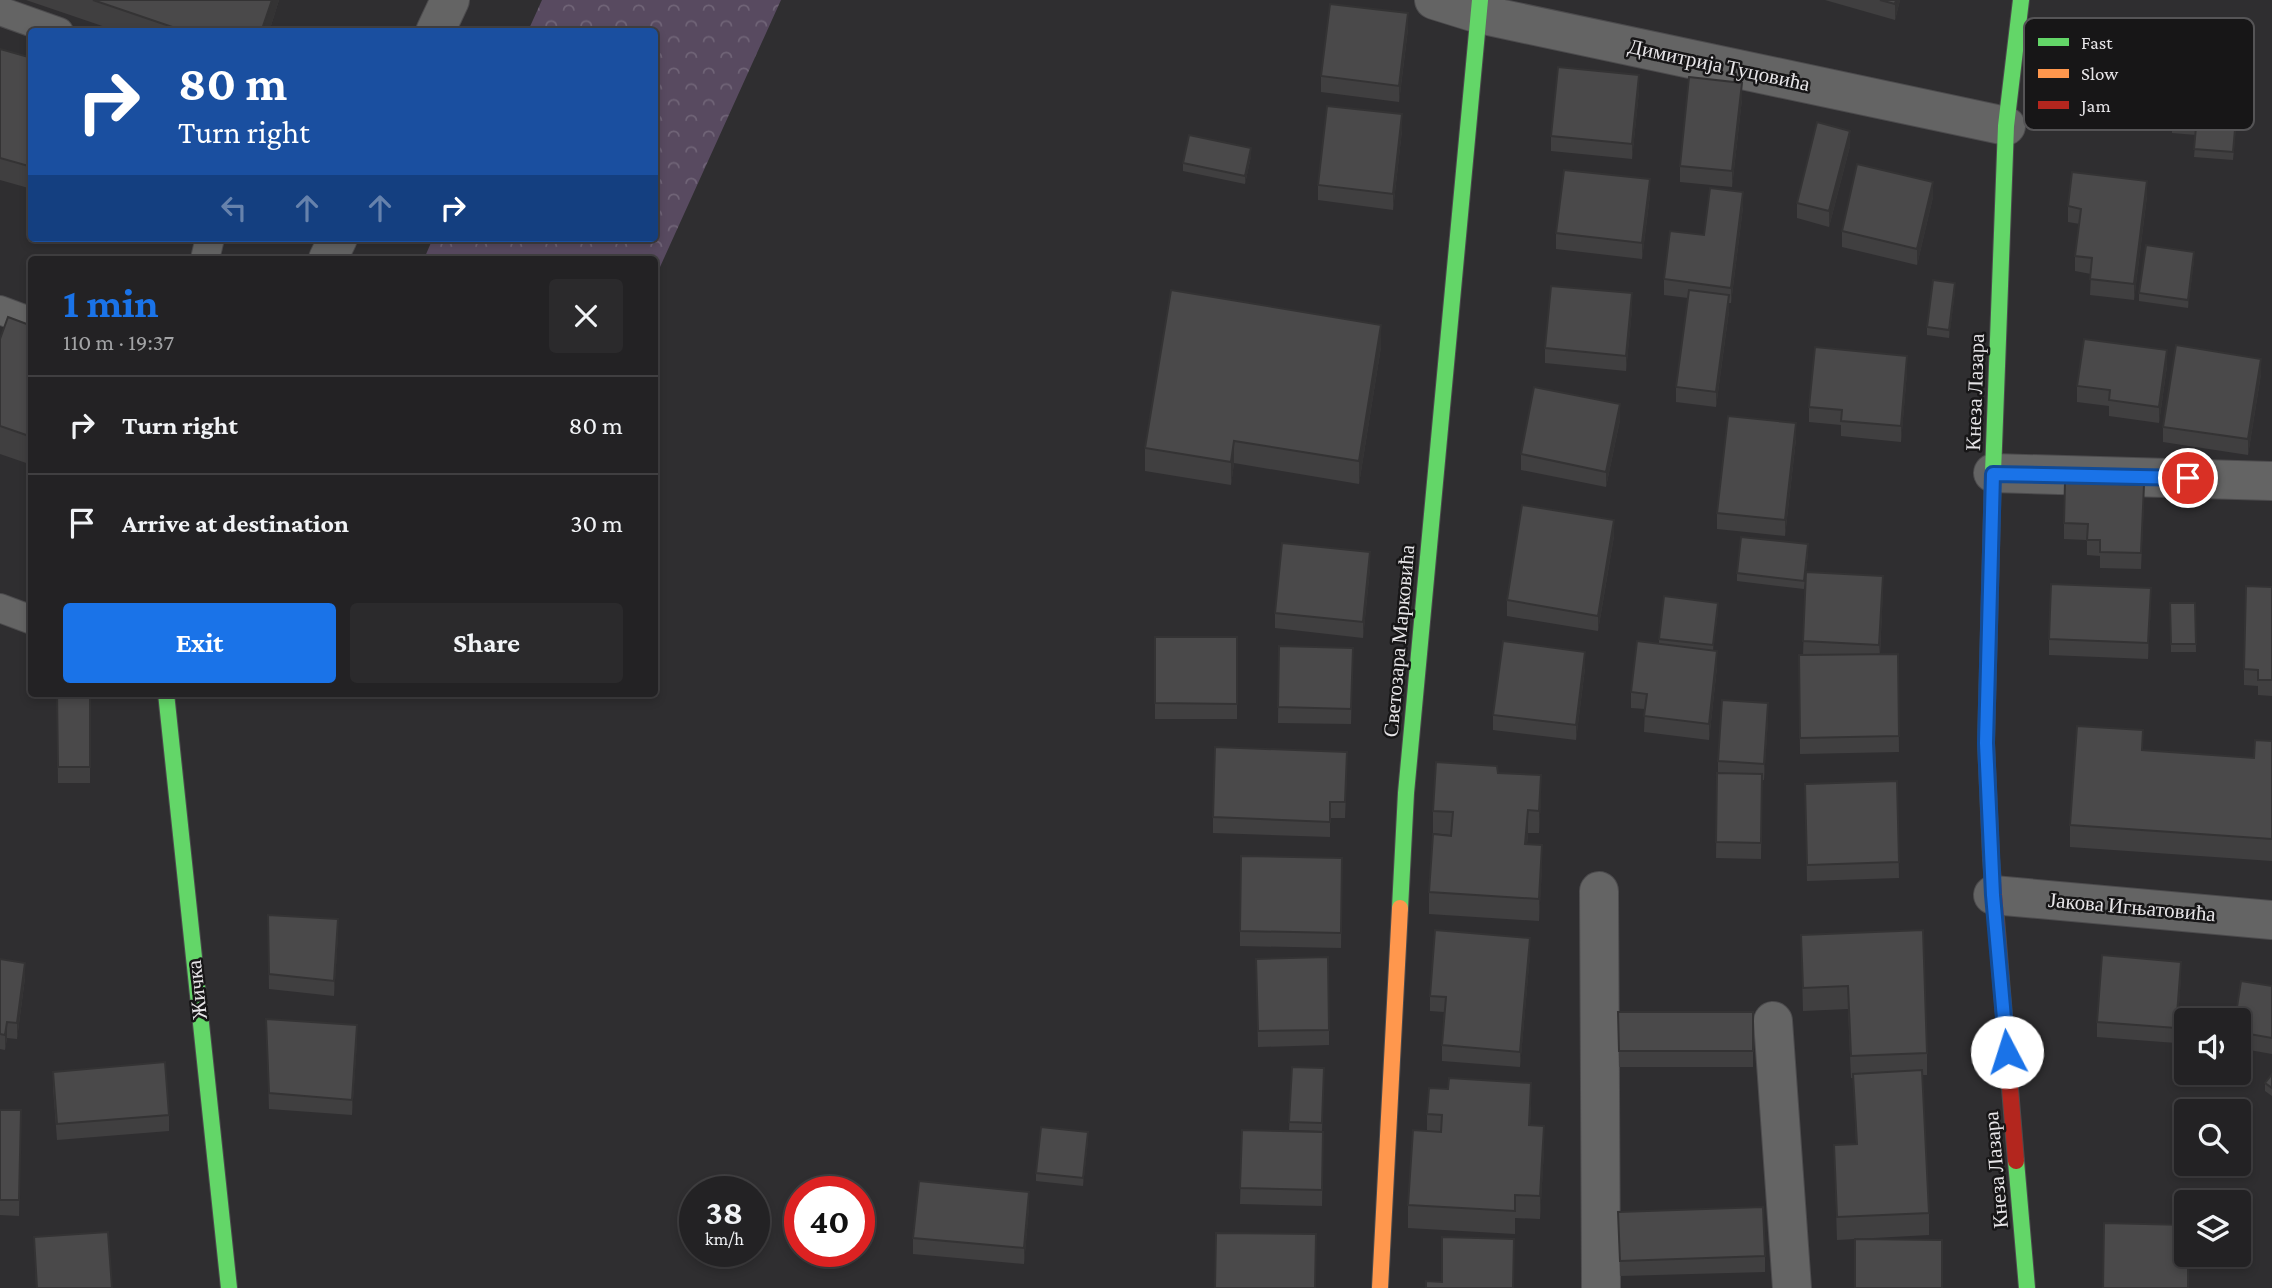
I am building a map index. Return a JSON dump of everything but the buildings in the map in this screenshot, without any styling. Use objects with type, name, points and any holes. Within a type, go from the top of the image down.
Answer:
[{"type":"street","points":[[437,28],[450,0]]},
{"type":"street","name":"Димитрија Туцовића","points":[[1434,0],[1480,7],[2006,126]]},
{"type":"street","name":"Кнеза Лазара","points":[[2021,0],[2006,126],[1986,743],[1993,895],[2027,1288]]},
{"type":"street","name":"Светозара Марковића","points":[[1380,1288],[1406,793],[1480,7]]},
{"type":"street","points":[[1993,474],[2272,481]]},
{"type":"street","name":"Жичка","points":[[166,697],[229,1288]]},
{"type":"street","points":[[1599,891],[1601,1288]]},
{"type":"street","name":"Јакова Игњатовића","points":[[1993,895],[2272,920]]},
{"type":"street","points":[[1773,1021],[1793,1288]]},
{"type":"lane","points":[[0,11],[47,28]]},
{"type":"lane","points":[[0,310],[28,320]]},
{"type":"lane","points":[[0,608],[28,618]]},
{"type":"green space","points":[[542,0],[781,0],[658,271],[658,256],[425,256],[431,242],[658,242],[658,28],[529,28]]},
{"type":"traffic: fast","points":[[1400,908],[1406,793],[1480,0]]},
{"type":"traffic: fast","points":[[1991,858],[1986,743],[1993,473],[2006,126],[2021,0]]},
{"type":"traffic: fast","points":[[166,697],[229,1288]]},
{"type":"traffic: fast","points":[[2016,1161],[2027,1288]]},
{"type":"traffic: slow","points":[[1380,1288],[1400,908]]},
{"type":"traffic: jam","points":[[1991,858],[2016,1161]]},
{"type":"route","points":[[2007,1052],[1993,895],[1986,743],[1993,474],[2188,478]]}]
